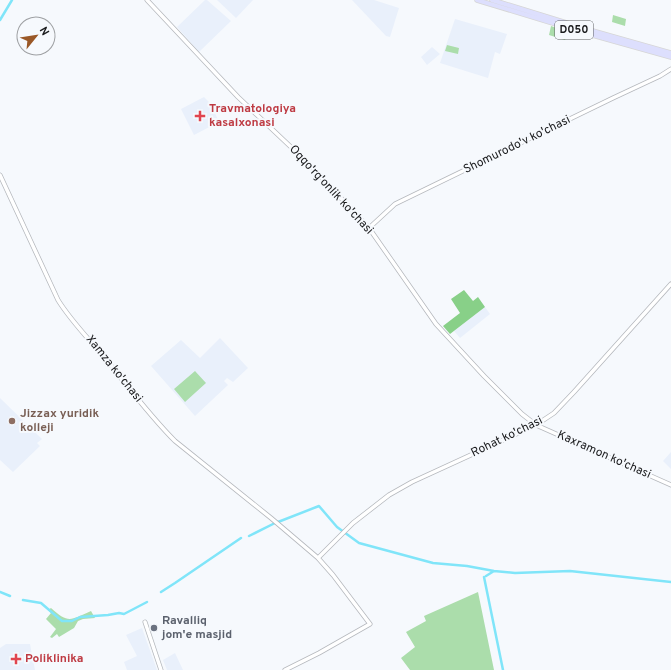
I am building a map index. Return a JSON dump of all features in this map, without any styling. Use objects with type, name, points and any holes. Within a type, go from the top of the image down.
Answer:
[{"type":"main road","name":"D050","points":[[477,0],[671,53]]},
{"type":"main road","name":"D050","points":[[492,0],[515,10],[671,57]]},
{"type":"street","name":"Oqqo'rg'onlik ko'chasi","points":[[147,0],[238,97],[310,165],[369,228],[436,324],[484,376],[522,414],[536,425]]},
{"type":"street","name":"Shomurodo'v ko'chasi","points":[[369,228],[395,204],[660,76],[671,69]]},
{"type":"street","name":"Xamza ko'chasi","points":[[0,175],[58,300],[69,317],[87,336],[174,441],[318,558],[333,575],[370,624],[319,653],[285,670]]},
{"type":"street","name":"Rohat ko'chasi","points":[[318,558],[353,523],[389,495],[412,482],[536,425],[554,413],[671,284]]},
{"type":"street","name":"Kaxramon ko'chasi","points":[[536,425],[671,485]]},
{"type":"street","points":[[144,622],[161,670]]},
{"type":"shaded area","points":[[205,0],[207,0],[231,21],[199,52],[177,27]]},
{"type":"shaded area","points":[[217,0],[253,0],[236,18]]},
{"type":"shaded area","points":[[352,0],[374,0],[399,8],[390,37],[386,36]]},
{"type":"shaded area","points":[[455,19],[507,34],[500,54],[495,52],[488,78],[440,63]]},
{"type":"shaded area","points":[[432,47],[440,54],[427,65],[421,57]]},
{"type":"shaded area","name":"Travmatologiya kasalxonasi","points":[[204,97],[211,104],[219,122],[194,135],[181,109]]},
{"type":"shaded area","points":[[485,307],[490,314],[460,338],[454,331]]},
{"type":"shaded area","points":[[220,338],[248,368],[233,382],[227,378],[224,381],[228,385],[195,416],[151,366],[181,340],[200,358]]},
{"type":"shaded area","name":"Jizzax yuridik kolleji","points":[[0,398],[42,439],[37,443],[40,446],[13,472],[0,460]]},
{"type":"shaded area","points":[[671,452],[671,469],[663,461]]},
{"type":"shaded area","points":[[142,628],[157,670],[127,670],[124,662],[137,656],[126,635]]},
{"type":"shaded area","name":"Poliklinika","points":[[6,644],[30,644],[35,670],[0,670],[0,648]]},
{"type":"shaded area","points":[[175,653],[183,670],[167,670],[163,660]]},
{"type":"green space","points":[[613,15],[626,19],[625,26],[612,22]]},
{"type":"green space","points":[[551,26],[568,32],[565,40],[549,35]]},
{"type":"green space","points":[[447,45],[459,48],[458,54],[445,51]]},
{"type":"green space","points":[[464,290],[473,301],[478,297],[485,307],[450,334],[443,326],[460,313],[451,299]]},
{"type":"green space","points":[[195,371],[206,383],[185,402],[174,389]]},
{"type":"green space","points":[[478,592],[494,670],[410,670],[401,658],[415,647],[406,632],[426,621],[424,616]]},
{"type":"green space","points":[[51,608],[62,616],[70,619],[91,611],[95,618],[78,621],[74,628],[59,637],[57,634],[52,638],[50,637],[56,629],[46,619],[51,613],[48,610]]},
{"type":"waterway","points":[[0,20],[12,0]]},
{"type":"waterway","points":[[278,522],[319,506],[337,527],[359,543],[433,563],[515,573],[570,571],[671,582]]},
{"type":"waterway","points":[[249,536],[275,523]]},
{"type":"waterway","points":[[161,592],[241,538]]},
{"type":"waterway","points":[[486,576],[494,571]]},
{"type":"waterway","points":[[484,577],[503,670]]},
{"type":"waterway","points":[[0,592],[10,596]]},
{"type":"waterway","points":[[23,600],[41,603],[62,621],[72,621],[80,617],[119,613],[124,614],[147,602]]},
{"type":"place","name":"Travmatologiya kasalxonasi","points":[[200,116]]},
{"type":"place","name":"Jizzax yuridik kolleji","points":[[12,421]]},
{"type":"place","name":"Ravalliq jom'e masjid","points":[[154,628]]},
{"type":"place","name":"Poliklinika","points":[[16,659]]}]
